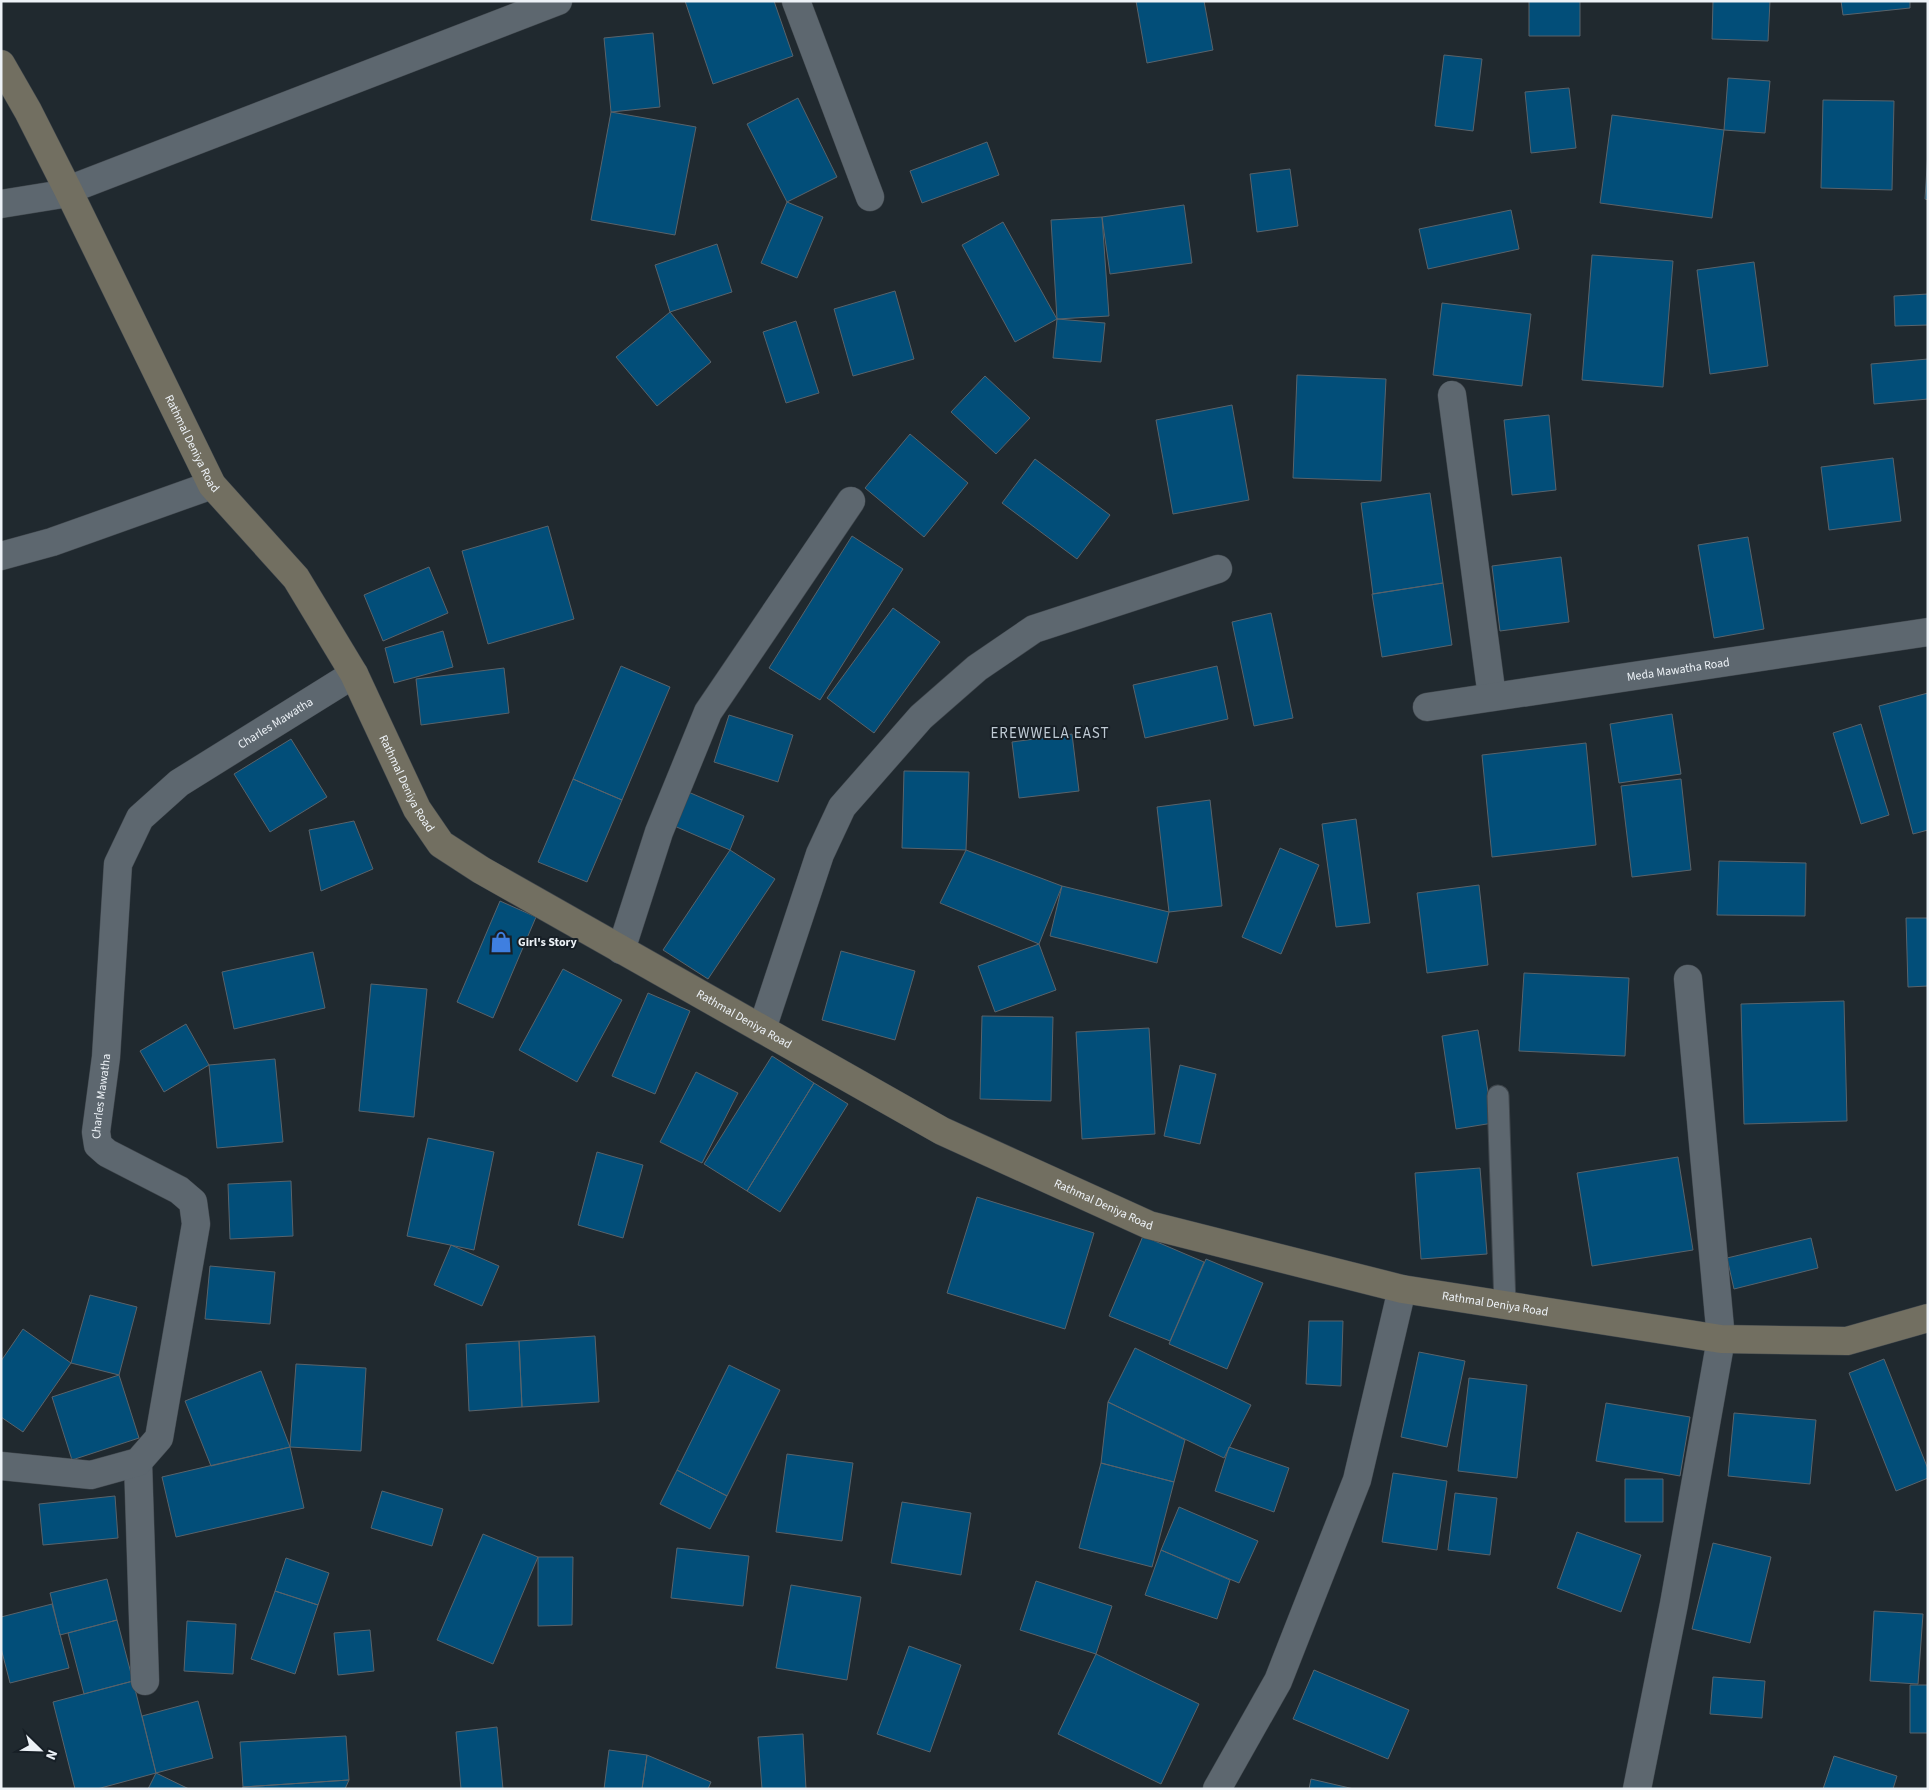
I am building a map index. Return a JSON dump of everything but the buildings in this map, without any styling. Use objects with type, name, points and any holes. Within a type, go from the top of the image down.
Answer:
[{"type":"street","points":[[1,204],[69,192],[558,1]]},
{"type":"street","points":[[796,1],[870,197]]},
{"type":"street","name":"Rathmal Deniya Road","points":[[1,64],[28,111],[69,192],[212,485],[296,578],[354,674],[416,809],[441,844],[481,870],[942,1131],[1149,1225],[1402,1289],[1721,1339],[1847,1341],[1928,1318]]},
{"type":"street","points":[[1452,394],[1492,697]]},
{"type":"street","points":[[1,556],[52,542],[212,485]]},
{"type":"street","points":[[622,950],[659,832],[708,712],[852,501]]},
{"type":"street","points":[[762,1029],[820,854],[842,807],[921,717],[977,668],[1034,629],[1218,569]]},
{"type":"street","name":"Meda Mawatha Road","points":[[1427,706],[1928,632]]},
{"type":"street","name":"Charles Mawatha","points":[[138,1462],[160,1438],[196,1224],[193,1202],[179,1190],[108,1153],[98,1144],[96,1132],[106,1057],[118,864],[140,818],[179,783],[354,674]]},
{"type":"street","points":[[1637,1789],[1674,1604],[1721,1339],[1688,979]]},
{"type":"street","points":[[1217,1789],[1278,1681],[1357,1480],[1402,1289]]},
{"type":"street","points":[[1,1466],[91,1475],[138,1462],[145,1681]]},
{"type":"lane","points":[[1498,1096],[1505,1305]]},
{"type":"place","name":"Girl's Story","points":[[501,942]]},
{"type":"district","name":"EREWWELA EAST","points":[[1050,733]]}]
